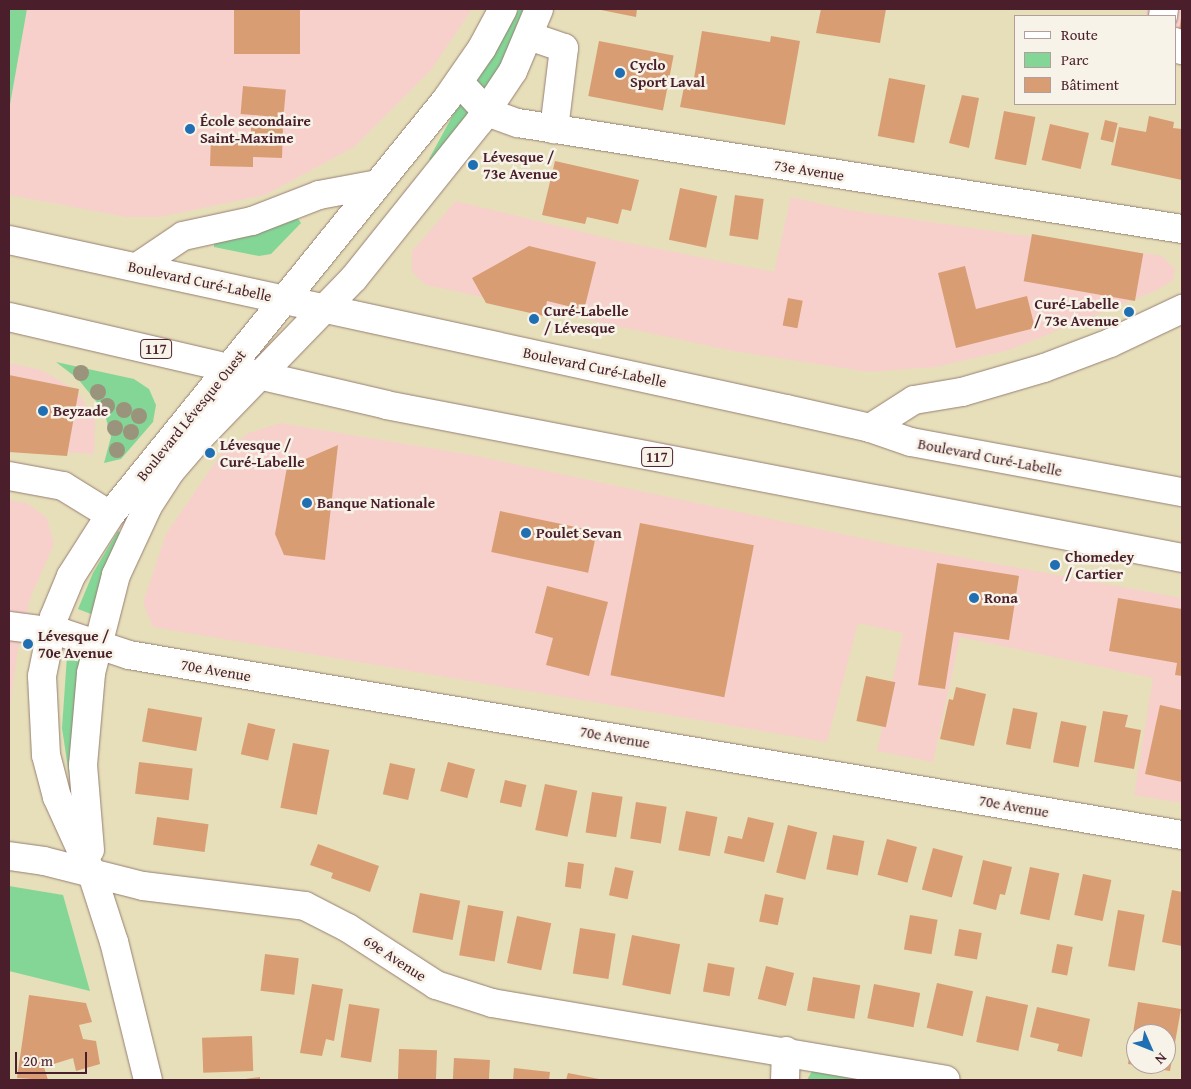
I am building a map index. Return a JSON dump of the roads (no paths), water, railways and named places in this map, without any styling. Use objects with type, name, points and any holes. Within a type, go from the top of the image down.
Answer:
[{"type":"street","name":"Boulevard Lévesque Ouest","points":[[148,1080],[127,990],[92,874],[57,797],[46,755],[41,697],[50,631],[71,576],[110,515],[459,82],[503,9]]},
{"type":"street","name":"Boulevard Lévesque Ouest","points":[[92,874],[83,765],[87,703],[97,643],[116,575],[158,490],[186,451],[326,308],[371,258],[486,112],[509,77],[538,9]]},
{"type":"street","points":[[528,36],[564,48],[554,129]]},
{"type":"street","name":"73e Avenue","points":[[459,82],[486,112],[518,123],[1179,233]]},
{"type":"street","points":[[137,268],[183,236],[252,221],[319,195],[378,184]]},
{"type":"street","name":"Boulevard Curé-Labelle","points":[[9,240],[870,428],[911,442],[1182,492]]},
{"type":"street","points":[[870,428],[914,400],[970,390],[1044,368],[1110,343],[1182,309]]},
{"type":"street","name":"117","points":[[9,317],[230,367],[386,405],[1182,558]]},
{"type":"street","points":[[9,476],[63,486],[110,515]]},
{"type":"street","name":"70e Avenue","points":[[9,626],[50,631],[97,643],[129,655],[1182,835]]},
{"type":"street","name":"69e Avenue","points":[[9,856],[143,886],[305,906],[348,928],[436,985],[492,1003],[786,1051],[933,1079]]},
{"type":"street","points":[[785,1080],[786,1051]]},
{"type":"place","name":"Cyclo Sport Laval","points":[[620,73]]},
{"type":"place","name":"École secondaire Saint-Maxime","points":[[190,129]]},
{"type":"place","name":"Lévesque / 73e Avenue","points":[[473,165]]},
{"type":"place","name":"Curé-Labelle / 73e Avenue","points":[[1129,312]]},
{"type":"place","name":"Curé-Labelle / Lévesque","points":[[534,319]]},
{"type":"place","name":"Beyzade","points":[[43,411]]},
{"type":"place","name":"Lévesque / Curé-Labelle","points":[[210,453]]},
{"type":"place","name":"Banque Nationale","points":[[307,503]]},
{"type":"place","name":"Poulet Sevan","points":[[526,533]]},
{"type":"place","name":"Chomedey / Cartier","points":[[1055,565]]},
{"type":"place","name":"Rona","points":[[974,598]]},
{"type":"place","name":"Lévesque / 70e Avenue","points":[[28,644]]}]
